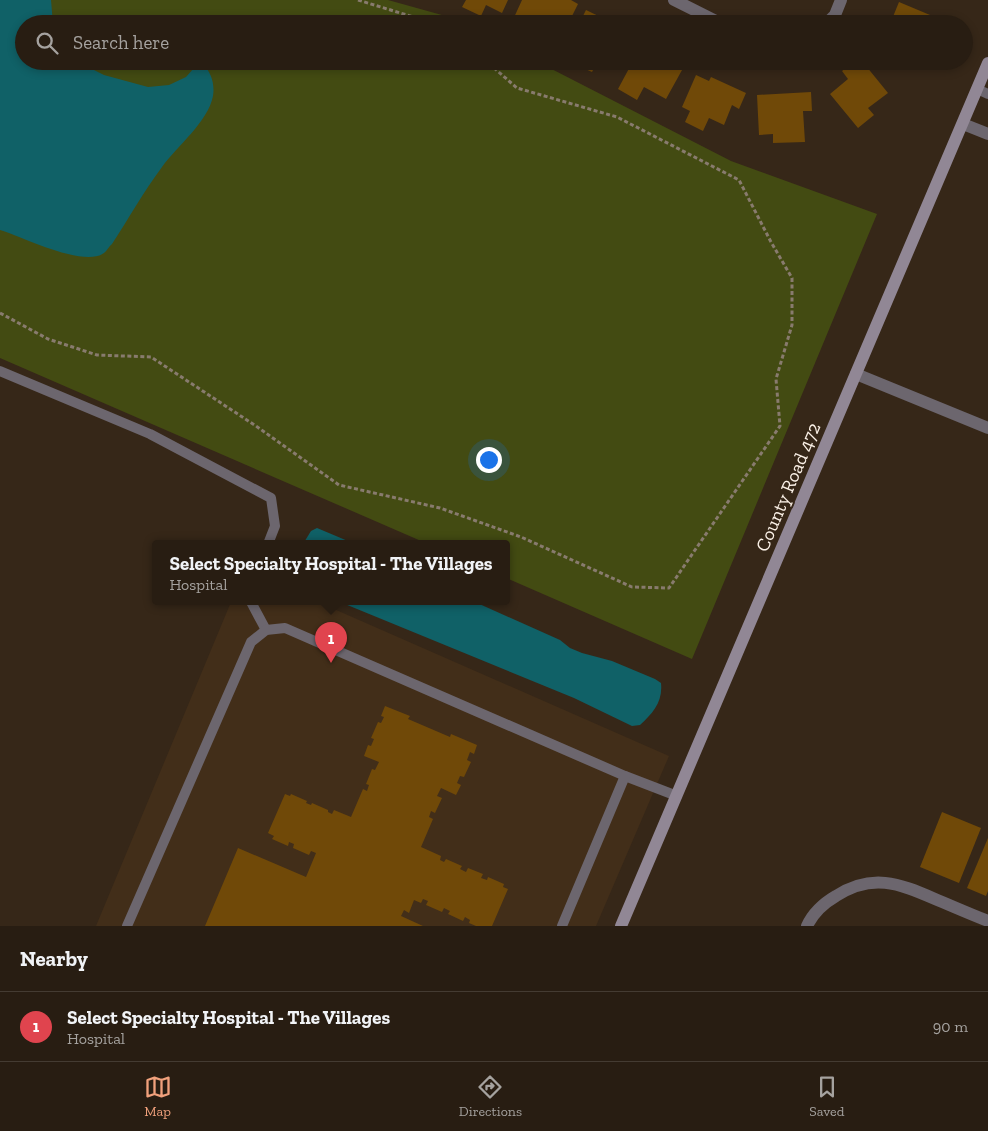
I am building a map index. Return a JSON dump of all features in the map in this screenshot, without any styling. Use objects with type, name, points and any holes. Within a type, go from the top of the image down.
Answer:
[{"type":"street","points":[[674,0],[704,15]]},
{"type":"street","points":[[835,15],[841,0]]},
{"type":"street","name":"County Road 472","points":[[621,926],[963,124],[982,91],[988,63]]},
{"type":"street","points":[[963,124],[988,134]]},
{"type":"street","points":[[856,374],[988,428]]},
{"type":"street","points":[[807,926],[817,910],[829,900],[859,884],[873,882],[892,883],[907,887],[988,921]]},
{"type":"lane","points":[[0,371],[150,434],[271,498],[275,526],[270,540]]},
{"type":"lane","points":[[253,605],[266,630]]},
{"type":"lane","points":[[128,926],[251,642],[266,630],[285,628],[625,776],[677,796]]},
{"type":"lane","points":[[562,926],[625,776]]},
{"type":"path","points":[[358,0],[407,15]]},
{"type":"path","points":[[0,313],[48,339],[97,355],[151,357],[256,426],[339,485],[440,508],[521,537],[632,587],[669,588],[780,426],[776,379],[792,325],[792,278],[739,180],[617,117],[517,88],[496,70]]},
{"type":"shaded area","points":[[230,605],[325,605],[669,756],[596,926],[96,926]]},
{"type":"green space","points":[[0,0],[388,0],[442,15],[15,15],[15,70],[554,70],[731,161],[877,214],[692,659],[510,580],[510,540],[419,540],[0,358]]},
{"type":"water","points":[[0,0],[51,0],[52,15],[15,15],[15,70],[94,70],[104,75],[148,87],[169,85],[186,77],[192,70],[208,70],[213,83],[213,96],[205,115],[162,167],[112,244],[104,253],[95,257],[68,254],[0,230]]},
{"type":"water","points":[[317,528],[346,540],[305,540],[311,531]]},
{"type":"water","points":[[347,605],[482,605],[560,640],[570,648],[612,661],[661,683],[659,701],[656,707],[640,725],[632,726],[574,698]]},
{"type":"building","points":[[466,0],[508,0],[502,13],[486,5],[481,15],[462,7]]},
{"type":"building","points":[[522,0],[571,0],[578,4],[572,15],[515,15]]},
{"type":"building","points":[[899,2],[930,15],[894,15]]},
{"type":"building","points":[[586,10],[596,15],[584,15]]},
{"type":"building","points":[[628,70],[682,70],[666,99],[644,87],[637,100],[618,89]]},
{"type":"building","points":[[869,70],[888,93],[868,108],[874,115],[858,128],[830,94],[848,79],[842,71]]},
{"type":"building","points":[[696,75],[709,81],[711,77],[746,93],[739,109],[732,105],[724,125],[709,118],[703,131],[685,122],[690,111],[682,107]]},
{"type":"building","points":[[811,92],[812,111],[803,111],[805,142],[773,143],[773,134],[759,135],[757,95]]},
{"type":"building","points":[[385,706],[410,716],[408,719],[450,737],[451,734],[477,745],[474,754],[470,752],[467,760],[471,762],[464,777],[460,776],[457,783],[461,785],[456,795],[441,788],[437,796],[442,798],[435,813],[431,811],[429,817],[433,819],[421,847],[441,856],[440,860],[444,862],[446,859],[462,866],[460,869],[466,872],[468,868],[483,874],[481,878],[487,880],[488,877],[504,884],[503,887],[508,889],[492,926],[476,926],[469,923],[470,920],[465,917],[463,921],[448,914],[450,911],[444,908],[442,912],[426,905],[428,901],[423,899],[421,903],[414,900],[409,913],[404,910],[401,916],[423,926],[205,926],[238,848],[306,877],[316,853],[311,851],[309,855],[293,848],[294,844],[289,842],[288,846],[272,839],[274,836],[268,833],[285,794],[290,796],[291,794],[307,801],[306,803],[311,805],[312,803],[328,810],[332,814],[334,810],[351,817],[363,789],[367,791],[369,785],[366,784],[372,769],[375,770],[379,762],[364,756],[368,745],[371,746],[374,739],[371,738],[378,722],[381,723],[384,717],[381,716]]},
{"type":"building","points":[[942,812],[981,828],[959,883],[920,867]]},
{"type":"building","points":[[988,838],[988,891],[986,896],[967,888]]},
{"type":"place","name":"Select Specialty Hospital - The Villages","points":[[331,663]]}]
